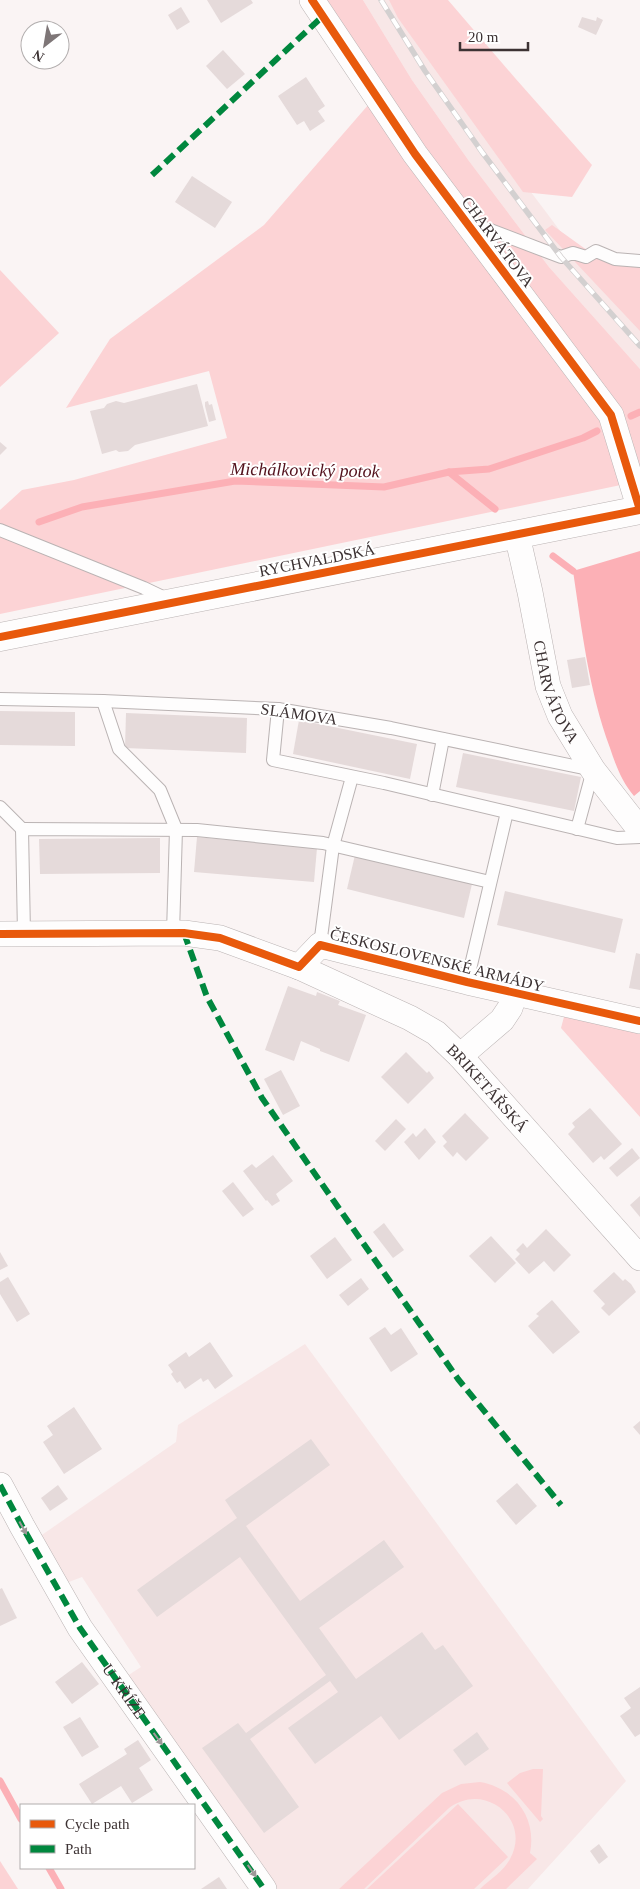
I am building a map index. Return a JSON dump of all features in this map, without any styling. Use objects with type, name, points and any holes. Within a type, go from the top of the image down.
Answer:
[{"type":"street","name":"CHARVÁTOVA","points":[[312,0],[415,154],[611,415],[640,510]]},
{"type":"street","name":"RYCHVALDSKÁ","points":[[0,637],[640,510]]},
{"type":"street","name":"CHARVÁTOVA","points":[[517,535],[548,686],[560,716],[593,770],[640,830]]},
{"type":"street","points":[[12,934],[173,933],[220,938],[299,967]]},
{"type":"street","name":"ČESKOSLOVENSKÉ ARMÁDY","points":[[299,967],[320,945],[468,982],[640,1021]]},
{"type":"street","name":"BRIKETÁŘSKÁ","points":[[299,967],[410,1018],[436,1033],[460,1056],[640,1258]]},
{"type":"street","points":[[460,1056],[502,1020],[510,1008],[515,993]]},
{"type":"street","name":"U KŘÍŽE","points":[[0,1485],[80,1628],[264,1889]]},
{"type":"lane","points":[[465,220],[561,257],[573,253],[586,257],[596,251],[615,259],[640,262]]},
{"type":"lane","points":[[0,530],[174,602]]},
{"type":"lane","name":"SLÁMOVA","points":[[0,699],[103,701],[278,709],[443,739],[593,770]]},
{"type":"lane","points":[[103,701],[119,749],[160,790],[176,829],[173,933]]},
{"type":"lane","points":[[278,709],[273,760],[352,776],[617,838],[640,838]]},
{"type":"lane","points":[[432,795],[443,739]]},
{"type":"lane","points":[[577,829],[593,770]]},
{"type":"lane","points":[[320,945],[334,846],[352,776]]},
{"type":"lane","points":[[0,807],[22,829],[197,830],[334,846],[490,882]]},
{"type":"lane","points":[[468,982],[507,812]]},
{"type":"lane","points":[[12,934],[22,829]]},
{"type":"shaded area","points":[[323,0],[363,0],[412,80],[469,161],[549,267],[640,369],[640,481],[0,614],[0,510],[22,490],[74,480],[227,438],[209,371],[66,408],[110,339],[264,225],[382,89]]},
{"type":"shaded area","points":[[363,0],[398,0],[494,143],[573,248],[640,323],[640,369],[549,267],[469,161],[412,80]]},
{"type":"shaded area","points":[[389,0],[448,0],[592,165],[572,197],[523,192],[398,18]]},
{"type":"shaded area","points":[[552,225],[584,248],[614,264],[640,266],[640,331],[545,230]]},
{"type":"shaded area","points":[[0,270],[59,333],[0,387]]},
{"type":"shaded area","points":[[640,551],[640,791],[634,796],[617,767],[591,683],[573,571]]},
{"type":"shaded area","points":[[565,1013],[640,1030],[640,1117],[561,1028]]},
{"type":"shaded area","points":[[305,1344],[626,1781],[528,1889],[272,1889],[124,1678],[141,1667],[82,1577],[61,1585],[36,1539],[176,1442],[178,1425]]},
{"type":"shaded area","points":[[533,1769],[543,1769],[541,1816],[543,1819],[540,1822],[507,1783],[520,1773]]},
{"type":"shaded area","points":[[480,1782],[492,1785],[513,1798],[521,1807],[530,1828],[530,1853],[537,1859],[506,1889],[480,1889],[510,1859],[515,1845],[515,1831],[510,1819],[501,1809],[490,1802],[477,1799],[463,1801],[449,1808],[364,1889],[339,1889],[442,1793],[461,1784]]},
{"type":"shaded area","points":[[458,1804],[508,1857],[474,1889],[367,1889]]},
{"type":"shaded area","points":[[0,1861],[18,1889],[0,1889]]},
{"type":"building","points":[[207,0],[251,0],[253,3],[221,23]]},
{"type":"building","points":[[181,7],[190,22],[177,30],[168,15]]},
{"type":"building","points":[[582,17],[596,21],[597,17],[603,20],[596,35],[578,27]]},
{"type":"building","points":[[223,50],[245,74],[227,89],[206,66]]},
{"type":"building","points":[[306,77],[325,106],[318,111],[325,121],[310,131],[304,121],[297,125],[278,96]]},
{"type":"building","points":[[192,176],[232,202],[215,228],[175,202]]},
{"type":"building","points":[[197,384],[208,426],[135,445],[128,451],[119,452],[116,450],[102,454],[90,411],[104,408],[107,404],[116,401],[124,403]]},
{"type":"building","points":[[208,401],[209,405],[212,404],[216,420],[209,422],[205,406],[205,402]]},
{"type":"building","points":[[0,442],[7,448],[0,455]]},
{"type":"building","points":[[585,657],[590,685],[572,688],[567,660]]},
{"type":"building","points":[[0,711],[75,712],[75,746],[0,745]]},
{"type":"building","points":[[126,713],[247,718],[246,753],[125,748]]},
{"type":"building","points":[[299,720],[417,744],[410,779],[293,754]]},
{"type":"building","points":[[463,753],[581,777],[574,811],[456,787]]},
{"type":"building","points":[[197,837],[317,848],[314,882],[194,872]]},
{"type":"building","points":[[160,838],[160,873],[40,874],[39,839]]},
{"type":"building","points":[[355,855],[472,884],[464,918],[347,889]]},
{"type":"building","points":[[505,891],[623,919],[615,953],[497,925]]},
{"type":"building","points":[[636,953],[640,954],[640,990],[629,988]]},
{"type":"building","points":[[288,986],[316,996],[317,992],[340,1001],[338,1005],[366,1015],[349,1062],[320,1051],[320,1049],[301,1041],[294,1061],[265,1050]]},
{"type":"building","points":[[406,1052],[427,1073],[429,1071],[434,1078],[408,1104],[381,1077]]},
{"type":"building","points":[[281,1070],[300,1106],[283,1115],[264,1079]]},
{"type":"building","points":[[590,1108],[622,1144],[604,1160],[601,1156],[593,1163],[568,1134],[575,1127],[572,1123]]},
{"type":"building","points":[[465,1113],[489,1138],[466,1161],[457,1152],[453,1157],[443,1146],[447,1142],[442,1136]]},
{"type":"building","points":[[396,1119],[406,1129],[385,1151],[375,1141]]},
{"type":"building","points":[[425,1128],[436,1142],[419,1160],[404,1142],[413,1133],[416,1137]]},
{"type":"building","points":[[632,1148],[640,1158],[617,1177],[609,1168]]},
{"type":"building","points":[[273,1155],[293,1181],[276,1194],[280,1201],[272,1206],[243,1171],[252,1164],[256,1168]]},
{"type":"building","points":[[233,1182],[254,1209],[243,1217],[222,1191]]},
{"type":"building","points":[[640,1196],[640,1217],[630,1205]]},
{"type":"building","points":[[384,1223],[404,1250],[393,1258],[373,1232]]},
{"type":"building","points":[[546,1229],[571,1255],[554,1272],[544,1261],[529,1274],[515,1259],[520,1254],[516,1250],[523,1243],[527,1248]]},
{"type":"building","points":[[491,1236],[516,1263],[495,1283],[469,1256]]},
{"type":"building","points":[[335,1237],[352,1260],[327,1279],[310,1256]]},
{"type":"building","points":[[0,1252],[8,1266],[0,1270]]},
{"type":"building","points":[[614,1272],[623,1281],[625,1279],[631,1284],[636,1292],[609,1316],[601,1308],[605,1304],[593,1291]]},
{"type":"building","points":[[8,1277],[30,1314],[17,1322],[0,1294],[0,1282]]},
{"type":"building","points":[[361,1278],[369,1289],[348,1306],[339,1295]]},
{"type":"building","points":[[552,1300],[580,1332],[553,1354],[528,1326],[539,1316],[536,1314]]},
{"type":"building","points":[[385,1327],[391,1335],[401,1328],[418,1354],[391,1372],[369,1338]]},
{"type":"building","points":[[210,1342],[233,1376],[215,1389],[208,1379],[203,1382],[201,1378],[185,1389],[180,1381],[177,1383],[168,1365],[186,1352],[189,1357]]},
{"type":"building","points":[[74,1407],[102,1449],[64,1474],[43,1442],[53,1435],[47,1426]]},
{"type":"building","points":[[640,1421],[640,1435],[633,1427]]},
{"type":"building","points":[[311,1439],[330,1465],[246,1526],[300,1601],[384,1540],[404,1567],[319,1628],[356,1679],[422,1632],[435,1650],[443,1645],[473,1686],[399,1740],[381,1716],[315,1764],[288,1728],[338,1692],[330,1681],[250,1739],[299,1807],[264,1833],[202,1748],[238,1723],[246,1733],[326,1675],[240,1557],[157,1617],[137,1590],[237,1518],[225,1500]]},
{"type":"building","points":[[517,1483],[537,1506],[516,1525],[496,1501]]},
{"type":"building","points":[[58,1485],[68,1499],[50,1511],[41,1498]]},
{"type":"building","points":[[2,1588],[17,1618],[0,1626],[0,1589]]},
{"type":"building","points":[[82,1662],[99,1684],[72,1704],[55,1682]]},
{"type":"building","points":[[640,1687],[640,1734],[635,1737],[620,1716],[631,1708],[624,1698]]},
{"type":"building","points":[[80,1717],[99,1747],[82,1757],[63,1727]]},
{"type":"building","points":[[477,1732],[489,1749],[465,1766],[453,1750]]},
{"type":"building","points":[[138,1740],[151,1760],[139,1768],[153,1790],[132,1803],[121,1786],[92,1804],[79,1784],[127,1754],[124,1749]]},
{"type":"building","points":[[599,1844],[608,1857],[599,1864],[590,1851]]},
{"type":"building","points":[[219,1877],[227,1889],[201,1889]]},
{"type":"waterway","name":"Michálkovický potok","points":[[631,416],[640,412]]},
{"type":"waterway","name":"Michálkovický potok","points":[[39,522],[82,507],[235,481],[384,487],[449,472],[489,469],[583,438],[597,431]]},
{"type":"waterway","points":[[449,472],[495,509]]},
{"type":"waterway","points":[[553,556],[573,571]]},
{"type":"waterway","points":[[0,1781],[20,1817]]},
{"type":"waterway","points":[[50,1869],[61,1889]]},
{"type":"railway","points":[[381,0],[425,71],[482,152],[561,257],[640,346]]},
{"type":"marked path","points":[[152,175],[323,16]]},
{"type":"marked path","points":[[184,933],[207,997],[262,1098],[458,1379],[561,1505]]},
{"type":"marked path","points":[[0,1485],[80,1628],[264,1889]]},
{"type":"cycle path","points":[[312,0],[415,154],[611,415],[640,510]]},
{"type":"cycle path","points":[[0,637],[640,510]]},
{"type":"cycle path","points":[[0,934],[184,933],[220,938],[299,967],[320,945],[467,982],[640,1021]]}]
